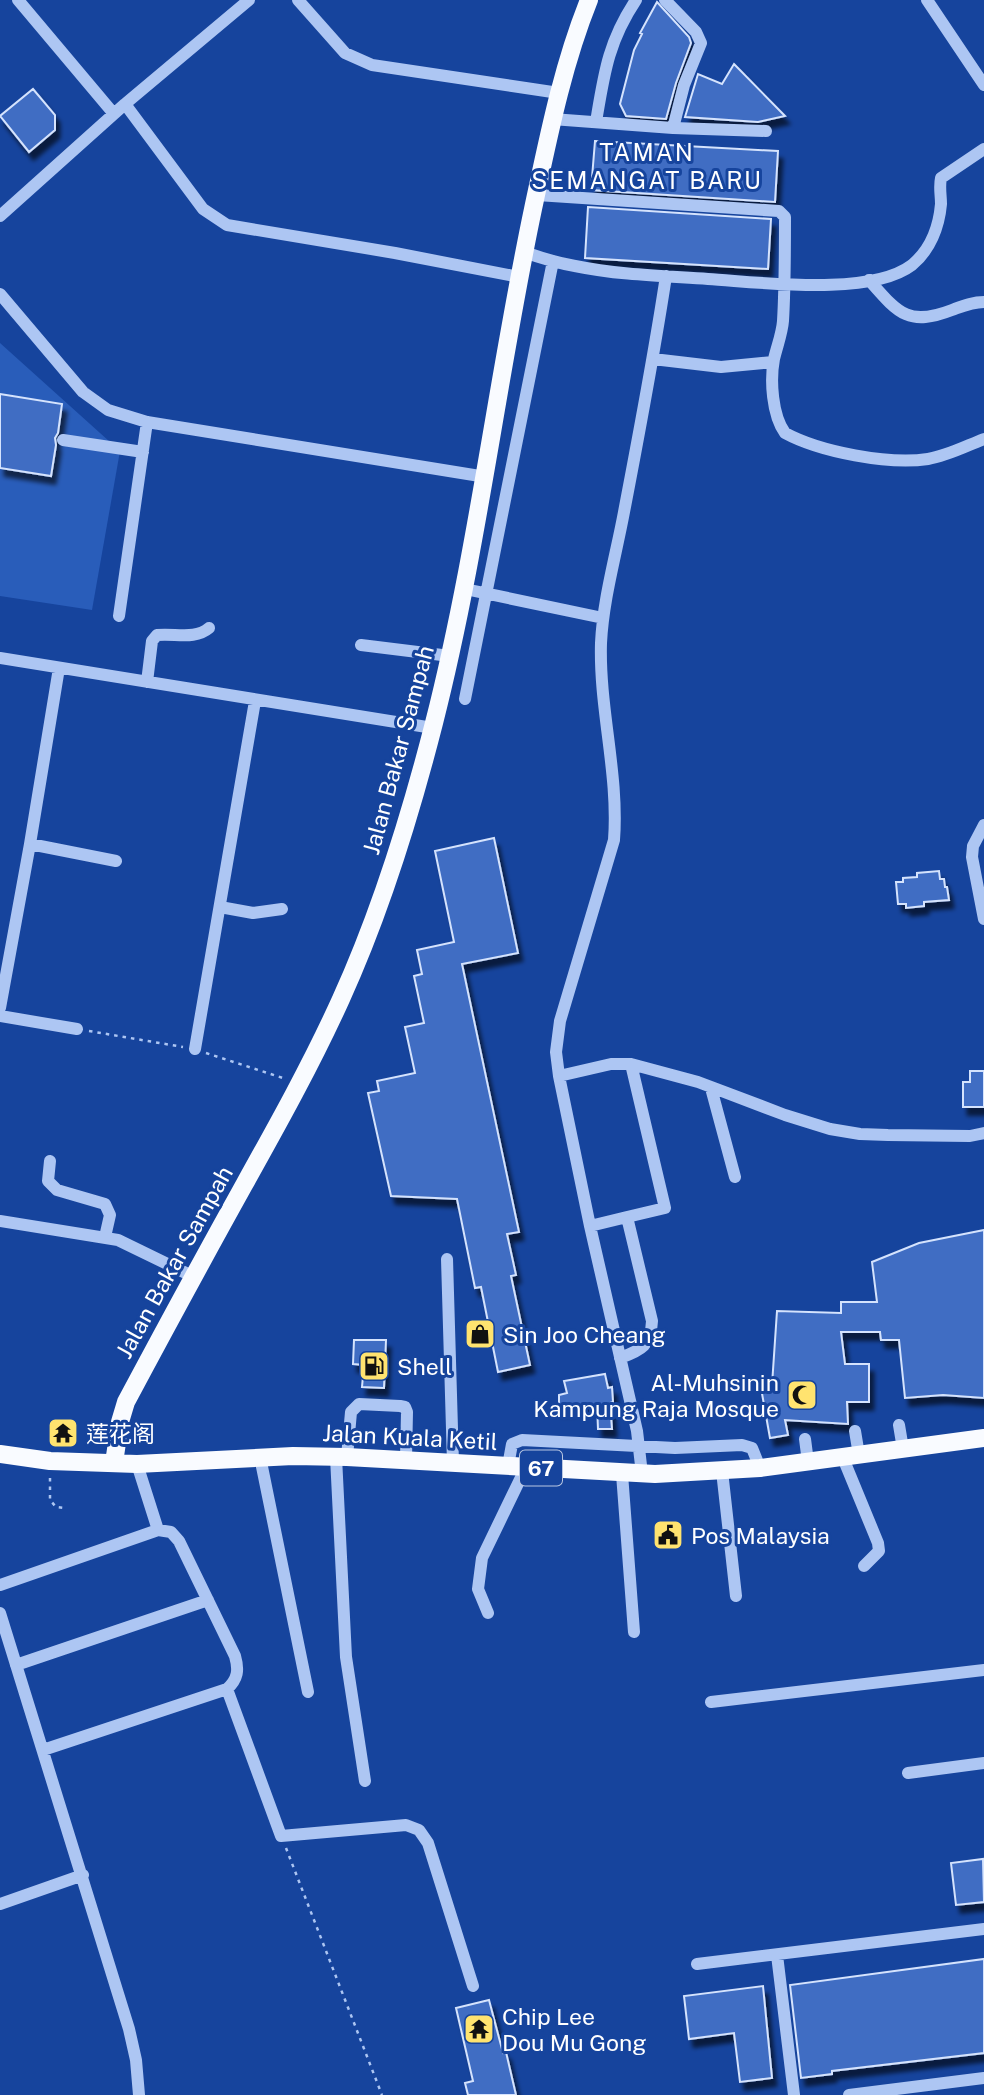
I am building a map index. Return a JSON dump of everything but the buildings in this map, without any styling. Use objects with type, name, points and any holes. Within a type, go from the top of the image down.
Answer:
[{"type":"main road","name":"Jalan Bakar Sampah","points":[[114,1463],[126,1402],[300,1083],[342,998],[380,902],[433,728],[450,656],[486,477],[519,277],[552,119],[589,0]]},
{"type":"main road","name":"Jalan Kuala Ketil","points":[[0,1454],[50,1461],[137,1464],[260,1457],[342,1457],[622,1474],[676,1474],[760,1468],[984,1438]]},
{"type":"street","points":[[18,0],[114,114]]},
{"type":"street","points":[[0,216],[125,104],[249,0]]},
{"type":"street","points":[[298,0],[345,53],[372,65],[559,93]]},
{"type":"street","points":[[596,122],[609,52],[636,0]]},
{"type":"street","points":[[665,0],[696,32],[701,43],[684,85],[673,128]]},
{"type":"street","points":[[927,0],[984,85]]},
{"type":"street","points":[[125,104],[203,209],[219,221],[252,230],[395,253],[519,277]]},
{"type":"street","points":[[552,119],[673,128],[766,131]]},
{"type":"street","points":[[524,252],[579,267],[666,276],[804,286],[869,280],[899,272],[912,265],[924,252],[934,234],[941,204],[942,178],[984,149]]},
{"type":"street","points":[[537,195],[779,211],[785,217],[785,284],[783,326],[774,362],[775,410],[785,433],[842,452],[914,460],[930,458],[984,439]]},
{"type":"street","points":[[465,699],[553,261]]},
{"type":"street","points":[[642,1474],[640,1446],[590,1226],[556,1052],[560,1021],[614,840],[616,809],[601,671],[603,618],[653,359],[666,276]]},
{"type":"street","points":[[869,280],[890,304],[907,316],[923,319],[975,302],[984,302]]},
{"type":"street","points":[[0,294],[83,392],[108,410],[147,422],[486,477]]},
{"type":"street","points":[[653,359],[721,367],[774,362]]},
{"type":"street","points":[[119,616],[147,422]]},
{"type":"street","points":[[63,440],[143,452]]},
{"type":"street","points":[[465,589],[603,618]]},
{"type":"street","points":[[147,682],[152,641],[158,635],[202,634],[209,628]]},
{"type":"street","points":[[362,645],[450,656]]},
{"type":"street","points":[[0,658],[433,728]]},
{"type":"street","points":[[0,1008],[59,667]]},
{"type":"street","points":[[195,1049],[256,701]]},
{"type":"street","points":[[984,825],[973,846],[972,856],[984,919]]},
{"type":"street","points":[[30,844],[116,862]]},
{"type":"street","points":[[220,906],[253,913],[282,909]]},
{"type":"street","points":[[0,1016],[77,1029]]},
{"type":"street","points":[[559,1076],[611,1064],[631,1064],[698,1082],[807,1122],[860,1134],[970,1136],[984,1133]]},
{"type":"street","points":[[590,1226],[665,1208],[631,1064]]},
{"type":"street","points":[[711,1088],[735,1177]]},
{"type":"street","points":[[50,1161],[48,1181],[57,1190],[105,1204],[110,1214],[105,1237]]},
{"type":"street","points":[[620,1358],[646,1346],[652,1321],[627,1217]]},
{"type":"street","points":[[0,1222],[118,1240],[194,1277]]},
{"type":"street","points":[[447,1259],[453,1463]]},
{"type":"street","points":[[365,1781],[346,1657],[342,1457],[354,1407],[359,1404],[405,1408],[406,1459]]},
{"type":"street","points":[[900,1425],[903,1450]]},
{"type":"street","points":[[855,1431],[851,1457],[879,1551],[864,1566]]},
{"type":"street","points":[[805,1439],[808,1462]]},
{"type":"street","points":[[508,1466],[512,1444],[522,1440],[675,1448],[742,1445],[752,1448],[760,1468]]},
{"type":"street","points":[[675,1448],[676,1474]]},
{"type":"street","points":[[260,1457],[308,1692]]},
{"type":"street","points":[[137,1464],[158,1530]]},
{"type":"street","points":[[488,1613],[478,1589],[482,1558],[526,1467]]},
{"type":"street","points":[[722,1471],[736,1596]]},
{"type":"street","points":[[622,1474],[634,1632]]},
{"type":"street","points":[[0,1585],[158,1530],[171,1532],[179,1541],[238,1667],[237,1678],[228,1689],[43,1750]]},
{"type":"street","points":[[16,1665],[208,1600]]},
{"type":"street","points":[[0,1613],[83,1875],[136,2060],[139,2095]]},
{"type":"street","points":[[711,1702],[984,1670]]},
{"type":"street","points":[[228,1689],[281,1836],[406,1825],[419,1830],[428,1843],[473,1986]]},
{"type":"street","points":[[908,1773],[984,1763]]},
{"type":"street","points":[[0,1904],[83,1875]]},
{"type":"street","points":[[697,1964],[984,1929]]},
{"type":"street","points":[[777,1955],[794,2095]]},
{"type":"street","points":[[849,2095],[984,2078]]},
{"type":"path","points":[[77,1029],[195,1049],[300,1083]]},
{"type":"path","points":[[50,1461],[50,1500],[56,1507],[65,1508]]},
{"type":"path","points":[[281,1836],[382,2095]]},
{"type":"shaded area","points":[[0,343],[120,451],[92,610],[0,596]]},
{"type":"place","name":"Sin Joo Cheang","points":[[480,1334]]},
{"type":"place","name":"Shell","points":[[374,1366]]},
{"type":"place","name":"Al-Muhsinin Kampung Raja Mosque","points":[[802,1395]]},
{"type":"place","name":"莲花阁","points":[[63,1433]]},
{"type":"place","name":"Pos Malaysia","points":[[668,1535]]},
{"type":"place","name":"Chip Lee Dou Mu Gong","points":[[479,2029]]},
{"type":"district","name":"TAMAN SEMANGAT BARU","points":[[647,166]]}]
